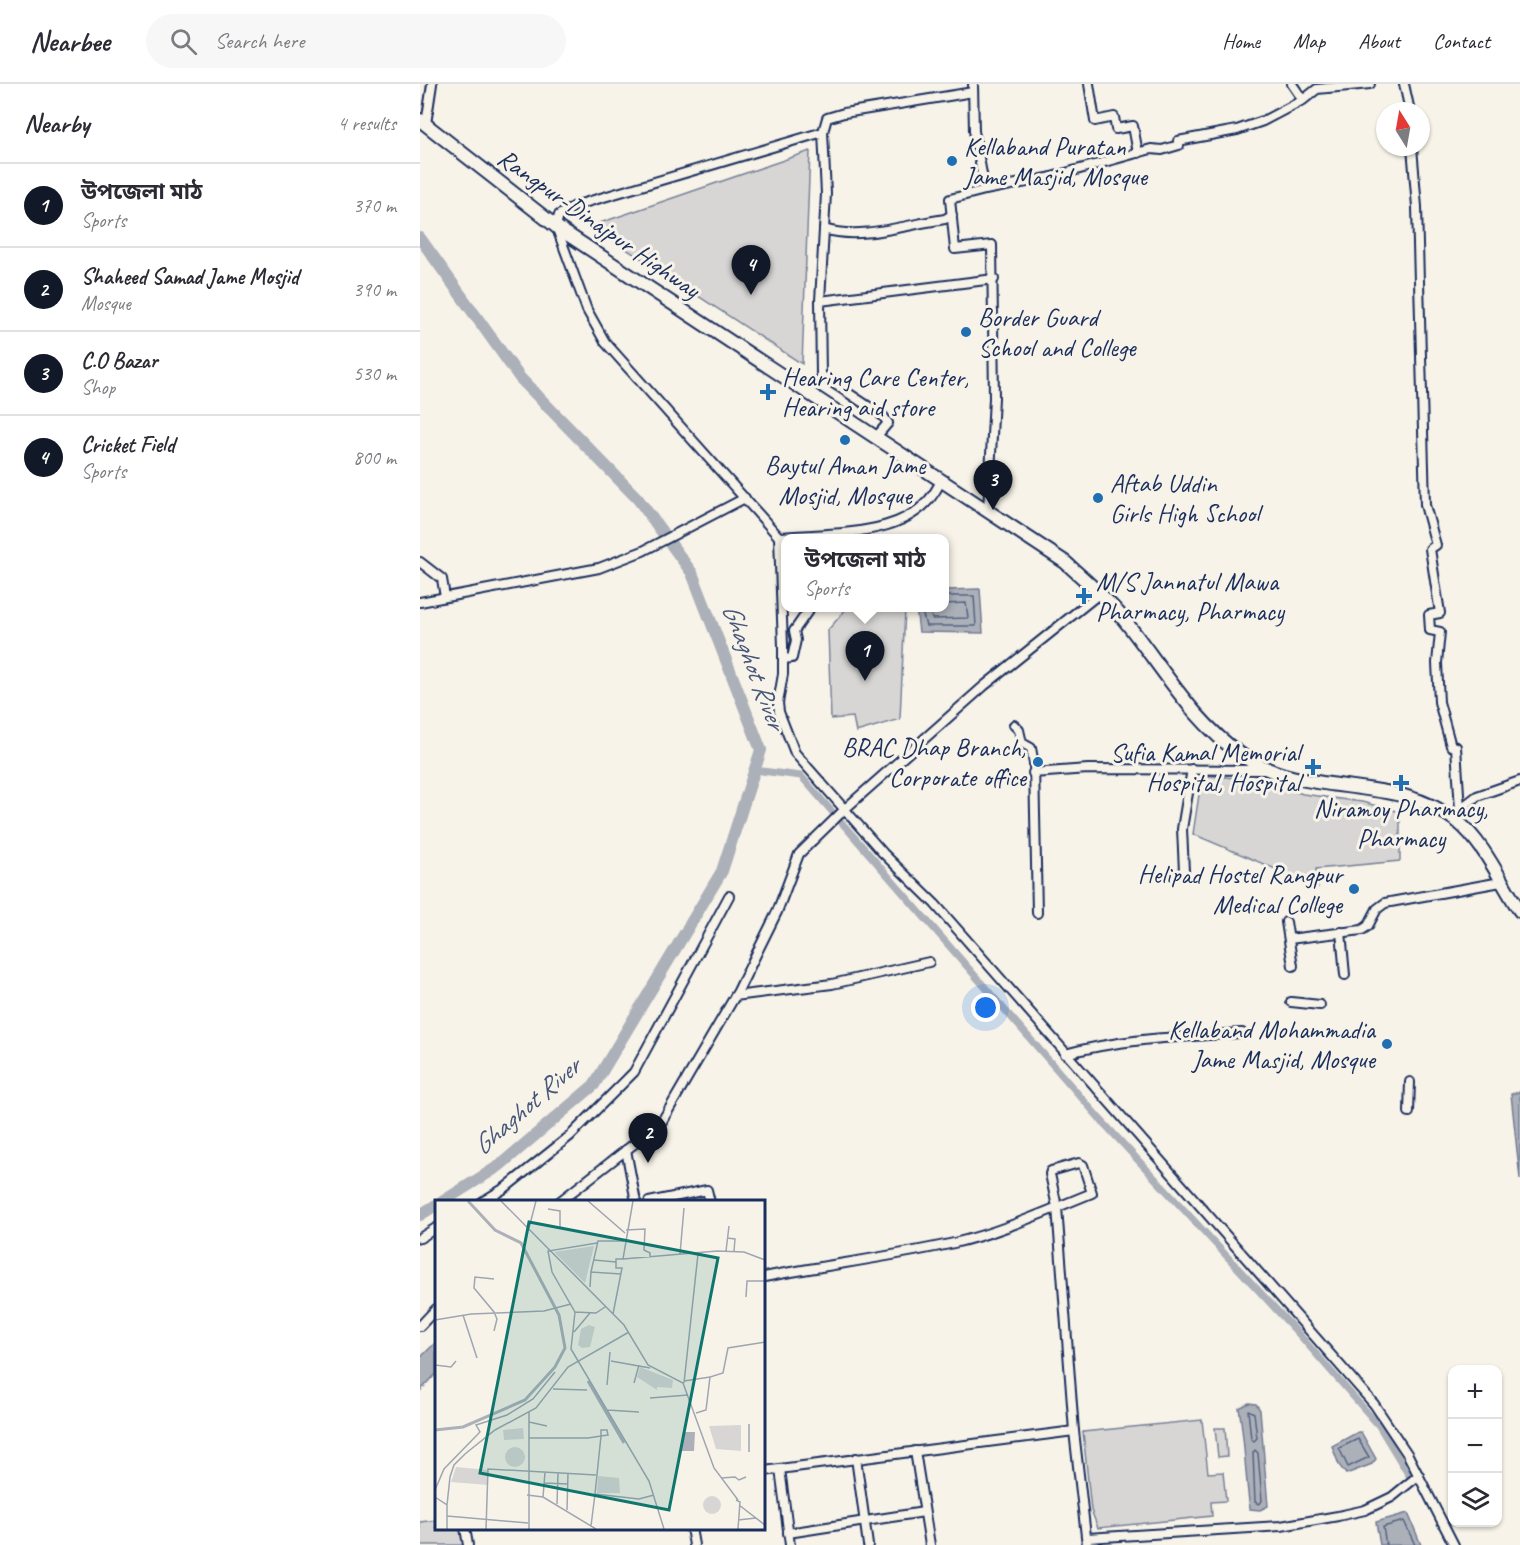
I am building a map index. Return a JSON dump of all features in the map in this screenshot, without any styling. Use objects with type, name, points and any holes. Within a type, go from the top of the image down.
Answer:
[{"type":"highway","name":"Rangpur-Dinajpur Highway","points":[[423,122],[556,226],[1065,562],[1120,615],[1190,706],[1221,740],[1245,758],[1270,770],[1341,786],[1403,793],[1432,805],[1461,825],[1476,842],[1520,911]]},
{"type":"street","points":[[423,122],[432,84]]},
{"type":"street","points":[[1089,84],[1095,120],[1114,117],[1116,129],[1133,126],[1138,153]]},
{"type":"street","points":[[1292,84],[1303,100]]},
{"type":"street","points":[[988,511],[993,432],[994,279],[992,245],[955,249],[950,199],[1048,178],[1151,149],[1170,148],[1179,145],[1178,141],[1237,130],[1263,121],[1303,100],[1317,89],[1370,84]]},
{"type":"street","points":[[1404,84],[1408,102]]},
{"type":"street","points":[[876,437],[888,423],[883,416],[821,375],[820,301],[826,194],[823,132],[827,118],[973,88],[974,131],[985,190]]},
{"type":"street","points":[[781,610],[778,537],[604,342],[587,310],[556,226],[559,215],[577,205],[823,132]]},
{"type":"street","points":[[1414,156],[1425,505],[1436,545],[1430,549],[1440,613],[1430,615],[1430,630],[1440,632],[1437,663],[1438,702],[1451,746],[1456,747],[1461,825]]},
{"type":"street","points":[[824,230],[838,234],[858,234],[945,219],[952,215]]},
{"type":"street","points":[[820,301],[994,279]]},
{"type":"street","points":[[809,534],[893,525],[914,513],[935,494],[941,480]]},
{"type":"street","points":[[420,602],[599,568],[644,551],[745,498]]},
{"type":"street","points":[[859,534],[860,529]]},
{"type":"street","points":[[420,562],[442,579],[444,597]]},
{"type":"street","points":[[562,1200],[661,1123],[735,996],[777,912],[799,854],[845,809],[984,686],[1099,594]]},
{"type":"street","points":[[781,612],[783,659],[779,712],[795,753],[883,854],[934,904],[1374,1404],[1408,1455],[1454,1545]]},
{"type":"street","points":[[783,659],[792,658],[796,640],[794,630],[807,612]]},
{"type":"street","points":[[1014,724],[1019,730],[1022,743],[1031,748],[1037,913]]},
{"type":"street","points":[[1033,774],[1088,769],[1270,770]]},
{"type":"street","points":[[1184,871],[1182,829],[1192,769]]},
{"type":"street","points":[[1460,809],[1477,796],[1520,781]]},
{"type":"street","points":[[1289,939],[1365,928],[1377,909],[1385,903],[1501,882]]},
{"type":"street","points":[[485,1200],[505,1188],[570,1136],[634,1072],[729,896]]},
{"type":"street","points":[[1286,922],[1293,966]]},
{"type":"street","points":[[1341,932],[1345,975]]},
{"type":"street","points":[[735,996],[832,984],[928,962]]},
{"type":"street","points":[[1291,1002],[1320,1005]]},
{"type":"street","points":[[1065,1054],[1101,1044],[1132,1040],[1242,1033]]},
{"type":"street","points":[[1409,1112],[1410,1082]]},
{"type":"street","points":[[626,1150],[636,1200]]},
{"type":"street","points":[[765,1277],[955,1242],[1057,1207],[1092,1193],[1083,1165],[1079,1163],[1051,1171],[1057,1207],[1074,1431],[1087,1541],[1281,1526],[1338,1516],[1365,1510],[1392,1497],[1419,1475]]},
{"type":"street","points":[[658,1200],[707,1190],[710,1200]]},
{"type":"street","points":[[420,1238],[435,1229]]},
{"type":"street","points":[[420,1326],[435,1310]]},
{"type":"street","points":[[765,1471],[1074,1431]]},
{"type":"street","points":[[915,1451],[930,1545]]},
{"type":"street","points":[[856,1458],[868,1545]]},
{"type":"street","points":[[780,1469],[790,1545]]},
{"type":"street","points":[[788,1533],[924,1512]]},
{"type":"street","points":[[465,1530],[468,1545]]},
{"type":"street","points":[[691,1530],[694,1545]]},
{"type":"shaded area","points":[[810,151],[802,364],[591,226]]},
{"type":"shaded area","points":[[844,612],[905,612],[900,719],[856,732],[853,717],[831,719],[828,630]]},
{"type":"shaded area","points":[[1202,775],[1258,780],[1303,794],[1362,802],[1400,812],[1400,861],[1316,869],[1318,887],[1193,834]]},
{"type":"shaded area","points":[[1202,1420],[1208,1473],[1223,1472],[1226,1501],[1211,1502],[1212,1516],[1098,1528],[1091,1510],[1083,1432]]},
{"type":"shaded area","points":[[1215,1428],[1225,1428],[1227,1456],[1218,1457]]},
{"type":"shaded area","points":[[435,1520],[435,1530],[462,1530],[465,1545],[420,1545],[420,1522]]},
{"type":"water","points":[[980,589],[983,633],[919,632],[916,612],[949,612],[949,590]]},
{"type":"water","points":[[1520,1092],[1520,1179],[1511,1094]]},
{"type":"water","points":[[435,1343],[435,1375],[420,1391],[420,1358]]},
{"type":"water","points":[[1249,1403],[1256,1404],[1260,1410],[1268,1506],[1260,1510],[1250,1509],[1239,1408]]},
{"type":"water","points":[[1361,1432],[1376,1459],[1372,1464],[1346,1474],[1339,1465],[1332,1446]]},
{"type":"water","points":[[1408,1513],[1421,1545],[1380,1545],[1376,1522]]},
{"type":"waterway","name":"Ghaghot River","points":[[420,238],[520,378],[638,499],[692,573],[761,750],[722,871],[594,1085],[499,1166],[445,1200]]},
{"type":"waterway","points":[[754,770],[801,776],[1100,1119],[1296,1331],[1379,1426],[1408,1474]]},
{"type":"waterway","name":"Ghaghot River","points":[[420,1215],[435,1206]]},
{"type":"place","name":"Kellaband Puratan Jame Masjid, Mosque","points":[[952,161]]},
{"type":"place","name":"Cricket Field","points":[[751,295]]},
{"type":"place","name":"Border Guard School and College","points":[[966,332]]},
{"type":"place","name":"Hearing Care Center, Hearing aid store","points":[[768,392]]},
{"type":"place","name":"Baytul Aman Jame Mosjid, Mosque","points":[[845,440]]},
{"type":"place","name":"Aftab Uddin Girls High School","points":[[1098,498]]},
{"type":"place","name":"C.O Bazar","points":[[993,510]]},
{"type":"place","name":"M/S Jannatul Mawa Pharmacy, Pharmacy","points":[[1084,596]]},
{"type":"place","name":"উপজেলা মাঠ","points":[[865,681]]},
{"type":"place","name":"BRAC Dhap Branch, Corporate office","points":[[1038,762]]},
{"type":"place","name":"Sufia Kamal Memorial Hospital, Hospital","points":[[1313,767]]},
{"type":"place","name":"Niramoy Pharmacy, Pharmacy","points":[[1401,783]]},
{"type":"place","name":"Helipad Hostel Rangpur Medical College","points":[[1354,889]]},
{"type":"place","name":"Kellaband Mohammadia Jame Masjid, Mosque","points":[[1387,1044]]},
{"type":"place","name":"Shaheed Samad Jame Mosjid","points":[[648,1163]]}]
